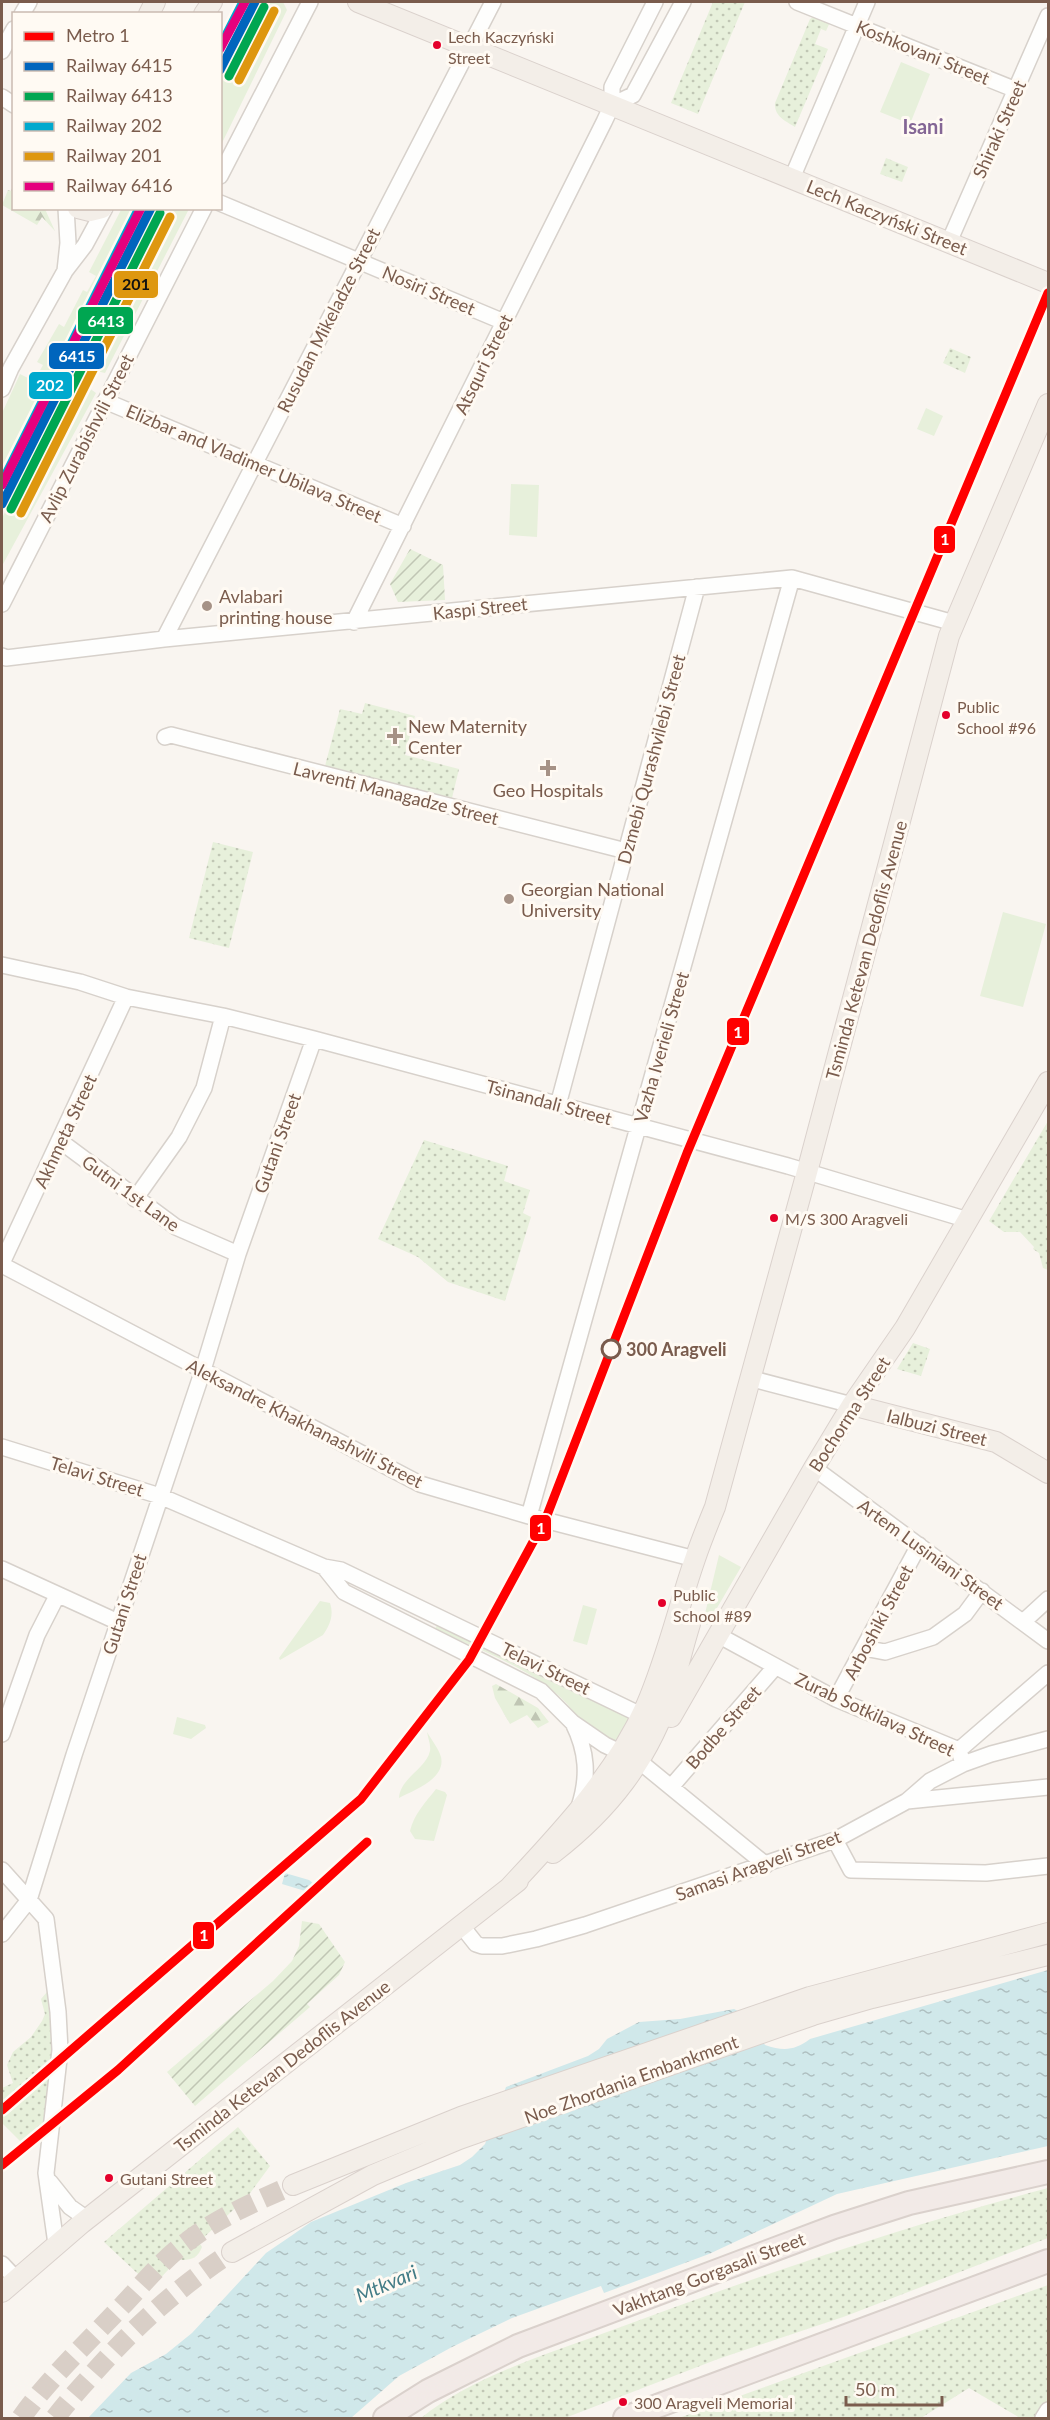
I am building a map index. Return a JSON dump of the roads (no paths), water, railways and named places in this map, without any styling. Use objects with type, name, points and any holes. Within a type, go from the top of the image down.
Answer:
[{"type":"highway","name":"Vakhtang Gorgasali Street","points":[[385,2418],[428,2391],[518,2346],[834,2226],[909,2203],[1048,2172]]},
{"type":"highway","points":[[625,2418],[1048,2260]]},
{"type":"main road","name":"Lech Kaczyński Street","points":[[358,2],[1048,283]]},
{"type":"main road","name":"Tsminda Ketevan Dedoflis Avenue","points":[[9,2286],[87,2219],[585,1829],[624,1785],[644,1753],[671,1690],[707,1563],[715,1507],[954,623],[1048,404]]},
{"type":"main road","name":"Bochorma Street","points":[[644,1753],[669,1720],[814,1467],[852,1405],[905,1328],[1048,1082]]},
{"type":"main road","name":"Ialbuzi Street","points":[[852,1405],[996,1442],[1048,1473]]},
{"type":"main road","name":"Tsminda Ketevan Dedoflis Avenue","points":[[509,1888],[577,1813],[621,1753],[641,1715],[671,1640],[694,1560],[715,1507]]},
{"type":"main road","name":"Noe Zhordania Embankment","points":[[232,2252],[373,2175],[459,2139],[868,1980],[1048,1933]]},
{"type":"main road","name":"Noe Zhordania Embankment","points":[[293,2185],[461,2117],[759,2024],[1048,1955]]},
{"type":"street","points":[[222,172],[310,2]]},
{"type":"street","name":"Rusudan Mikeladze Street","points":[[164,639],[493,2]]},
{"type":"street","name":"Atsquri Street","points":[[354,622],[612,105],[612,87],[655,2]]},
{"type":"street","points":[[612,105],[633,95],[683,2]]},
{"type":"street","name":"Koshkovani Street","points":[[797,2],[1016,90]]},
{"type":"street","points":[[792,178],[867,2]]},
{"type":"street","name":"Shiraki Street","points":[[949,242],[1048,15]]},
{"type":"street","points":[[2,51],[12,33]]},
{"type":"street","name":"Nosiri Street","points":[[222,204],[504,322]]},
{"type":"street","points":[[65,271],[68,243],[66,210]]},
{"type":"street","points":[[2,389],[6,369],[65,271],[85,245],[102,210]]},
{"type":"street","name":"Avlip Zurabishvili Street","points":[[2,604],[203,210]]},
{"type":"street","name":"Elizbar and Vladimer Ubilava Street","points":[[105,401],[403,526]]},
{"type":"street","name":"Kaspi Street","points":[[2,656],[6,658],[164,639],[792,578],[954,623]]},
{"type":"street","name":"Vazha Iverieli Street","points":[[529,1516],[792,578]]},
{"type":"street","name":"Dzmebi Qurashvilebi Street","points":[[558,1105],[697,587]]},
{"type":"street","name":"Lavrenti Managadze Street","points":[[165,737],[171,735],[626,851]]},
{"type":"street","name":"Tsinandali Street","points":[[2,965],[80,982],[126,997],[224,1016],[315,1039],[807,1172],[968,1220]]},
{"type":"street","name":"Akhmeta Street","points":[[2,1264],[126,997]]},
{"type":"street","points":[[135,1199],[179,1137],[204,1088],[224,1016]]},
{"type":"street","name":"Gutani Street","points":[[29,1900],[238,1254],[315,1039]]},
{"type":"street","name":"Gutni 1st Lane","points":[[60,1141],[135,1199],[176,1227],[238,1254]]},
{"type":"street","name":"Aleksandre Khakhanashvili Street","points":[[2,1264],[420,1484],[694,1560]]},
{"type":"street","name":"Ialbuzi Street","points":[[749,1378],[852,1405]]},
{"type":"street","name":"Telavi Street","points":[[3,1450],[160,1496],[324,1567],[340,1570],[641,1715]]},
{"type":"street","name":"Artem Lusiniani Street","points":[[814,1467],[1048,1641]]},
{"type":"street","name":"Arboshiki Street","points":[[836,1699],[919,1545]]},
{"type":"street","name":"Telavi Street","points":[[324,1567],[344,1592],[541,1691],[573,1723],[621,1753],[644,1753],[671,1787],[766,1865]]},
{"type":"street","points":[[2,1569],[118,1622]]},
{"type":"street","points":[[864,1648],[885,1652],[933,1637],[965,1614],[982,1591]]},
{"type":"street","points":[[2,1734],[37,1635],[57,1596]]},
{"type":"street","points":[[1023,1622],[1048,1599]]},
{"type":"street","name":"Zurab Sotkilava Street","points":[[718,1635],[836,1699],[961,1757]]},
{"type":"street","name":"Bodbe Street","points":[[671,1787],[775,1667]]},
{"type":"street","points":[[961,1757],[1048,1673]]},
{"type":"street","points":[[641,1715],[644,1753]]},
{"type":"street","name":"Telavi Street","points":[[573,1723],[581,1741],[586,1770],[584,1790],[577,1813]]},
{"type":"street","name":"Samasi Aragveli Street","points":[[461,1925],[476,1944],[482,1946],[513,1944],[585,1924],[835,1840],[907,1801],[961,1757],[991,1754],[1048,1740]]},
{"type":"street","points":[[907,1801],[1048,1787]]},
{"type":"street","points":[[835,1840],[851,1870],[986,1873],[1048,1866]]},
{"type":"street","points":[[2,1869],[46,1919],[58,2012],[60,2050],[46,2166],[56,2244]]},
{"type":"street","points":[[2,1934],[29,1900]]},
{"type":"street","points":[[47,2177],[60,2197],[87,2219]]},
{"type":"street","points":[[2,2264],[9,2286]]},
{"type":"street","points":[[1043,2418],[1048,2410]]},
{"type":"water","points":[[285,1873],[309,1880],[319,1888],[315,1894],[282,1884]]},
{"type":"water","name":"Mtkvari","points":[[1048,1970],[1048,2146],[837,2194],[709,2254],[604,2293],[601,2286],[512,2318],[399,2376],[351,2418],[88,2418],[131,2373],[166,2354],[192,2333],[266,2253],[311,2222],[406,2183],[460,2165],[485,2144],[506,2087],[588,2056],[599,2049],[607,2039],[639,2022],[680,2019],[734,2009],[744,2014],[765,2045],[788,2049],[799,2046],[810,2039]]},
{"type":"tunnel","points":[[21,2418],[70,2360],[179,2248],[225,2217],[293,2185]]},
{"type":"tunnel","points":[[55,2418],[107,2358],[140,2325],[193,2279],[232,2252]]},
{"type":"metro line","name":"1","points":[[2,2110],[361,1799],[469,1660],[546,1518],[687,1153],[1048,293]]},
{"type":"metro line","name":"1","points":[[2,2165],[118,2070],[367,1842]]},
{"type":"rail line","name":"202","points":[[222,43],[243,2]]},
{"type":"rail line","name":"6416","points":[[222,45],[245,2]]},
{"type":"rail line","name":"6415","points":[[222,66],[255,2]]},
{"type":"rail line","name":"6413","points":[[229,76],[264,7]]},
{"type":"rail line","name":"201","points":[[239,80],[274,11]]},
{"type":"rail line","name":"202","points":[[2,482],[138,210]]},
{"type":"rail line","name":"6416","points":[[2,485],[140,210]]},
{"type":"rail line","name":"6415","points":[[2,504],[150,210]]},
{"type":"rail line","name":"6413","points":[[11,509],[160,213]]},
{"type":"rail line","name":"201","points":[[21,513],[170,217]]},
{"type":"place","name":"Lech Kaczyński Street","points":[[437,45]]},
{"type":"place","name":"Avlabari printing house","points":[[207,606]]},
{"type":"place","name":"Public School #96","points":[[946,715]]},
{"type":"place","name":"New Maternity Center","points":[[395,736]]},
{"type":"place","name":"Geo Hospitals","points":[[548,768]]},
{"type":"place","name":"Georgian National University","points":[[509,899]]},
{"type":"place","name":"M/S 300 Aragveli","points":[[774,1218]]},
{"type":"place","name":"300 Aragveli","points":[[611,1349]]},
{"type":"place","name":"Public School #89","points":[[662,1603]]},
{"type":"place","name":"Gutani Street","points":[[109,2178]]},
{"type":"place","name":"300 Aragveli Memorial","points":[[623,2402]]},
{"type":"district","name":"Isani","points":[[923,126]]}]
